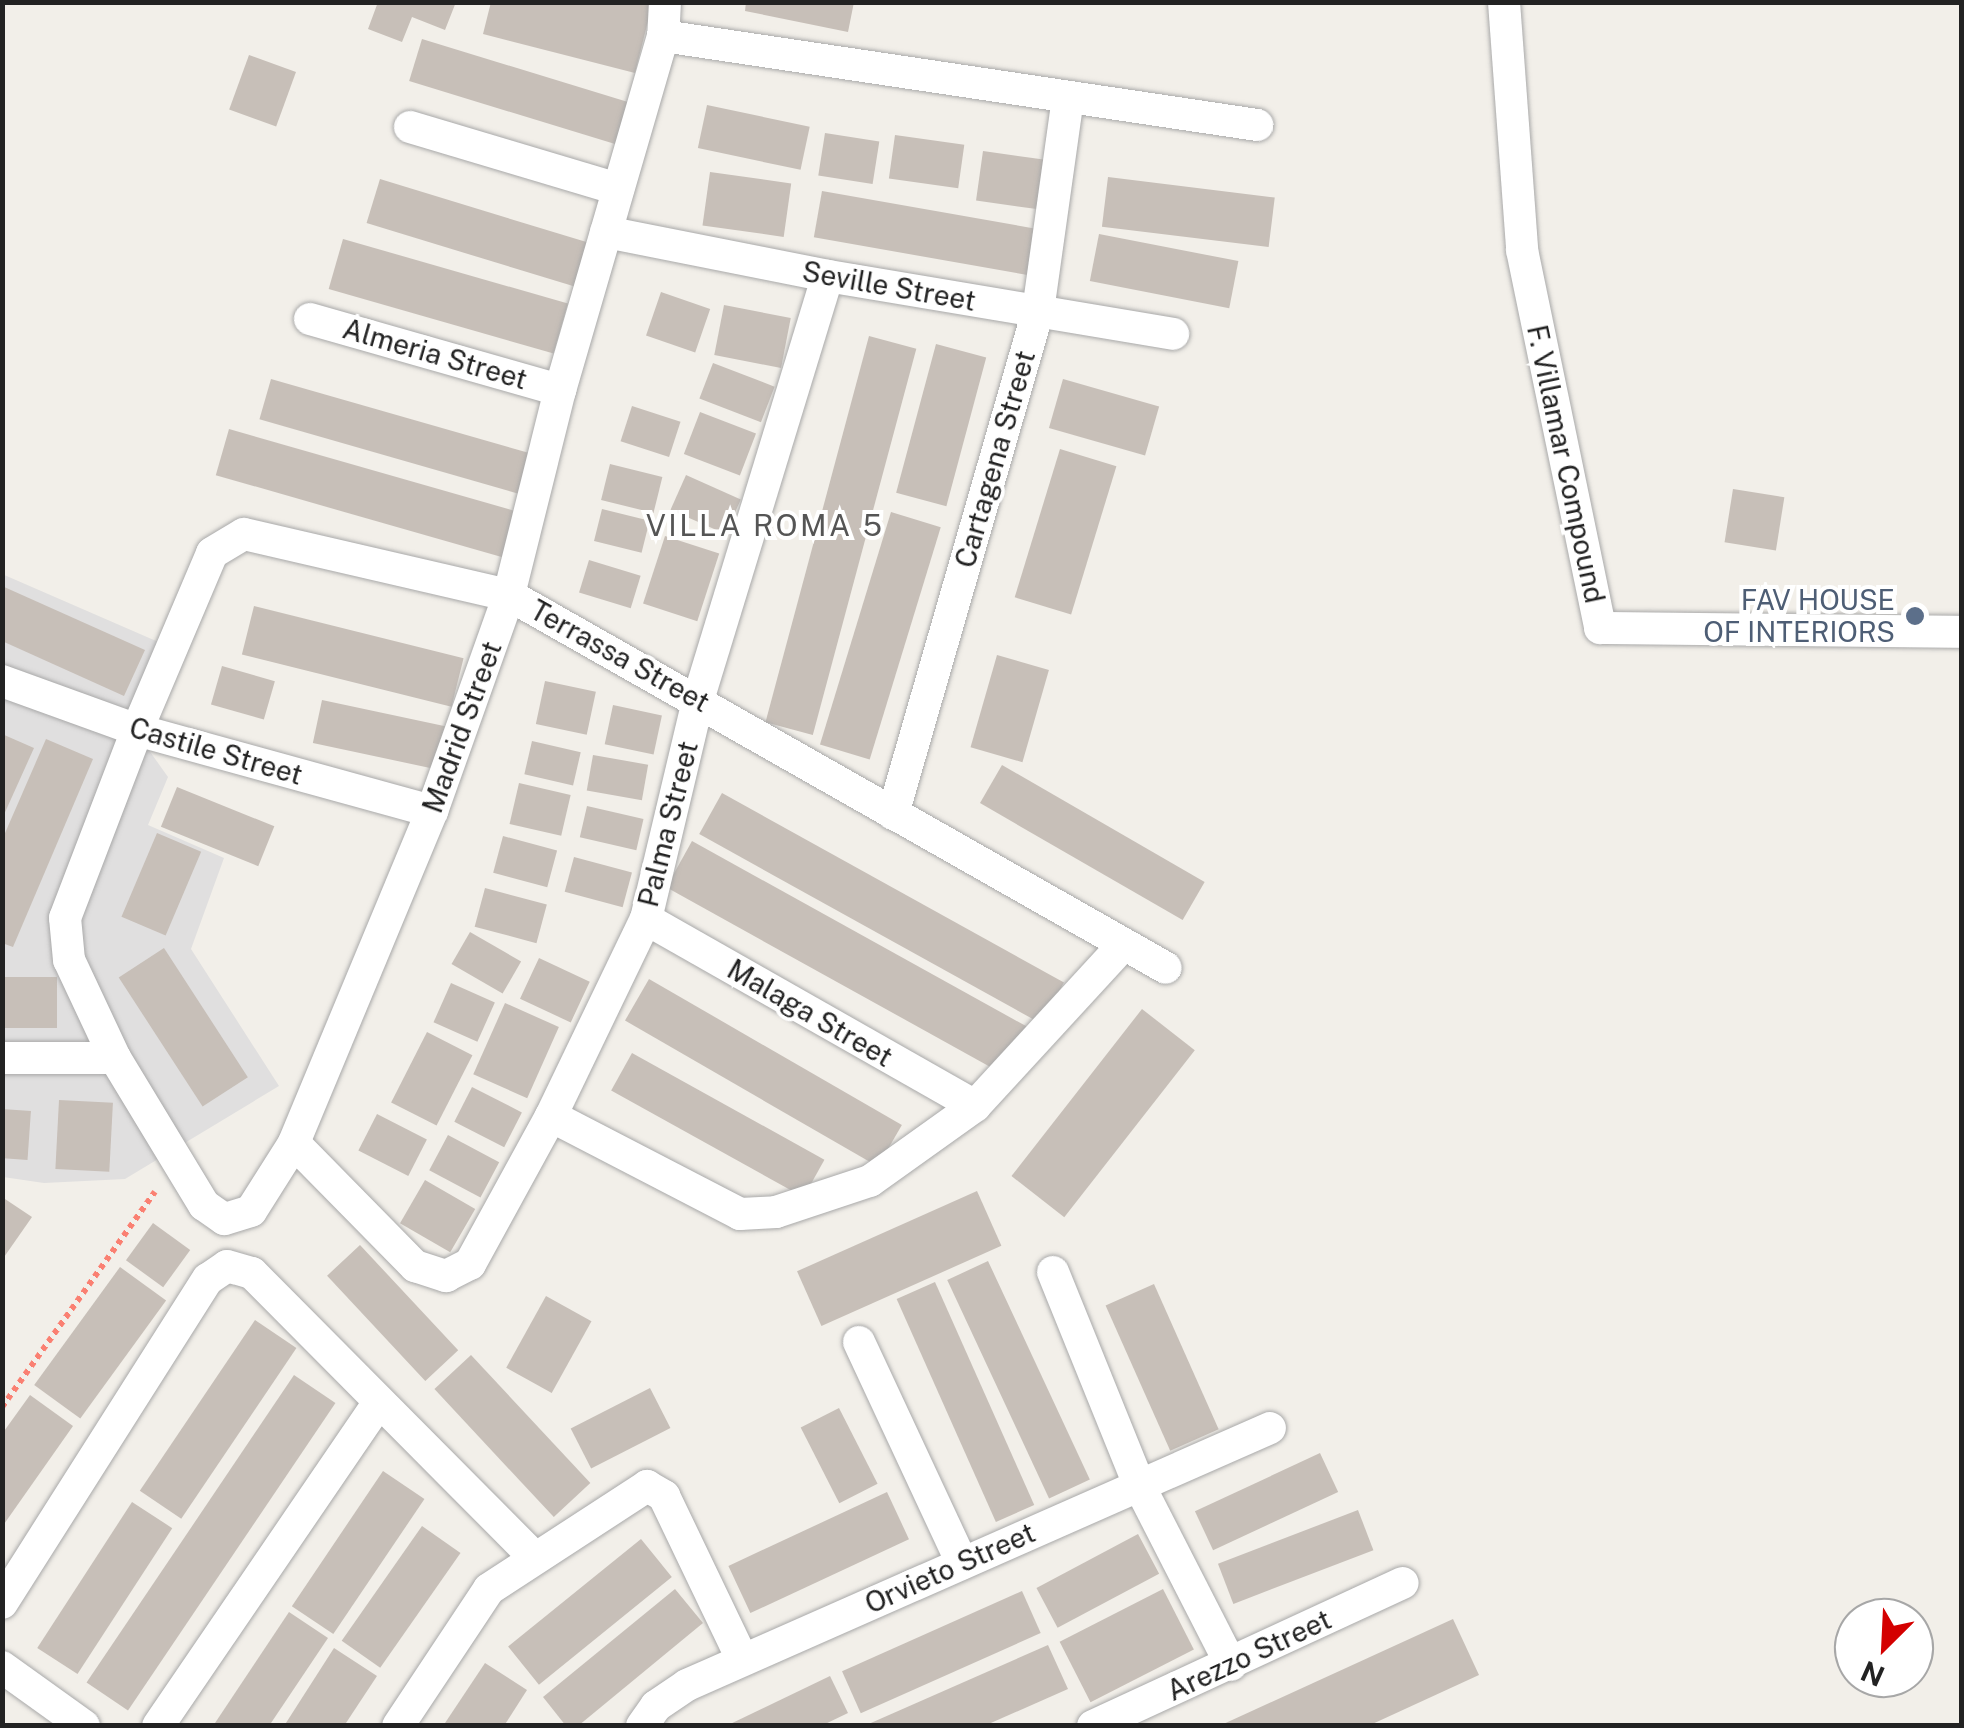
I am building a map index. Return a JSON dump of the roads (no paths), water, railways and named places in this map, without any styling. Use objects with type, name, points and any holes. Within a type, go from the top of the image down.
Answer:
[{"type":"street","name":"Madrid Street","points":[[115,1058],[204,1205],[224,1219],[251,1211],[294,1143],[432,811],[509,595],[560,390],[662,36],[665,2]]},
{"type":"street","name":"F. Villamar Compound","points":[[1504,2],[1522,250],[1600,628],[1960,632]]},
{"type":"street","points":[[662,36],[1257,125]]},
{"type":"street","name":"Cartagena Street","points":[[893,814],[1038,312],[1068,98]]},
{"type":"street","points":[[410,127],[618,188]]},
{"type":"street","name":"Seville Street","points":[[606,232],[828,276],[1173,334]]},
{"type":"street","name":"Palma Street","points":[[294,1143],[415,1266],[446,1276],[470,1264],[551,1116],[646,918],[698,700],[828,276]]},
{"type":"street","name":"Almeria Street","points":[[310,318],[560,390]]},
{"type":"street","name":"Terrassa Street","points":[[115,1058],[69,960],[66,918],[137,730],[212,554],[244,534],[509,595],[1166,968]]},
{"type":"street","name":"Castile Street","points":[[2,681],[137,730],[432,811]]},
{"type":"street","name":"Malaga Street","points":[[646,918],[975,1106]]},
{"type":"street","points":[[551,1116],[740,1214],[776,1212],[870,1181],[975,1106],[1122,946]]},
{"type":"street","points":[[2,1058],[115,1058]]},
{"type":"street","points":[[2,1603],[208,1279],[227,1266],[252,1272],[535,1558]]},
{"type":"street","points":[[1053,1272],[1139,1485],[1232,1665]]},
{"type":"street","points":[[859,1342],[962,1563]]},
{"type":"street","points":[[158,1726],[379,1402]]},
{"type":"street","name":"Orvieto Street","points":[[642,1726],[656,1706],[687,1685],[1270,1428]]},
{"type":"street","points":[[398,1726],[489,1589],[646,1486],[664,1496],[742,1659]]},
{"type":"street","name":"Arezzo Street","points":[[1093,1726],[1404,1583]]},
{"type":"street","points":[[2,1667],[84,1726]]},
{"type":"place","name":"FAV HOUSE OF INTERIORS","points":[[1915,616]]},
{"type":"district","name":"VILLA ROMA 5","points":[[765,525]]}]
